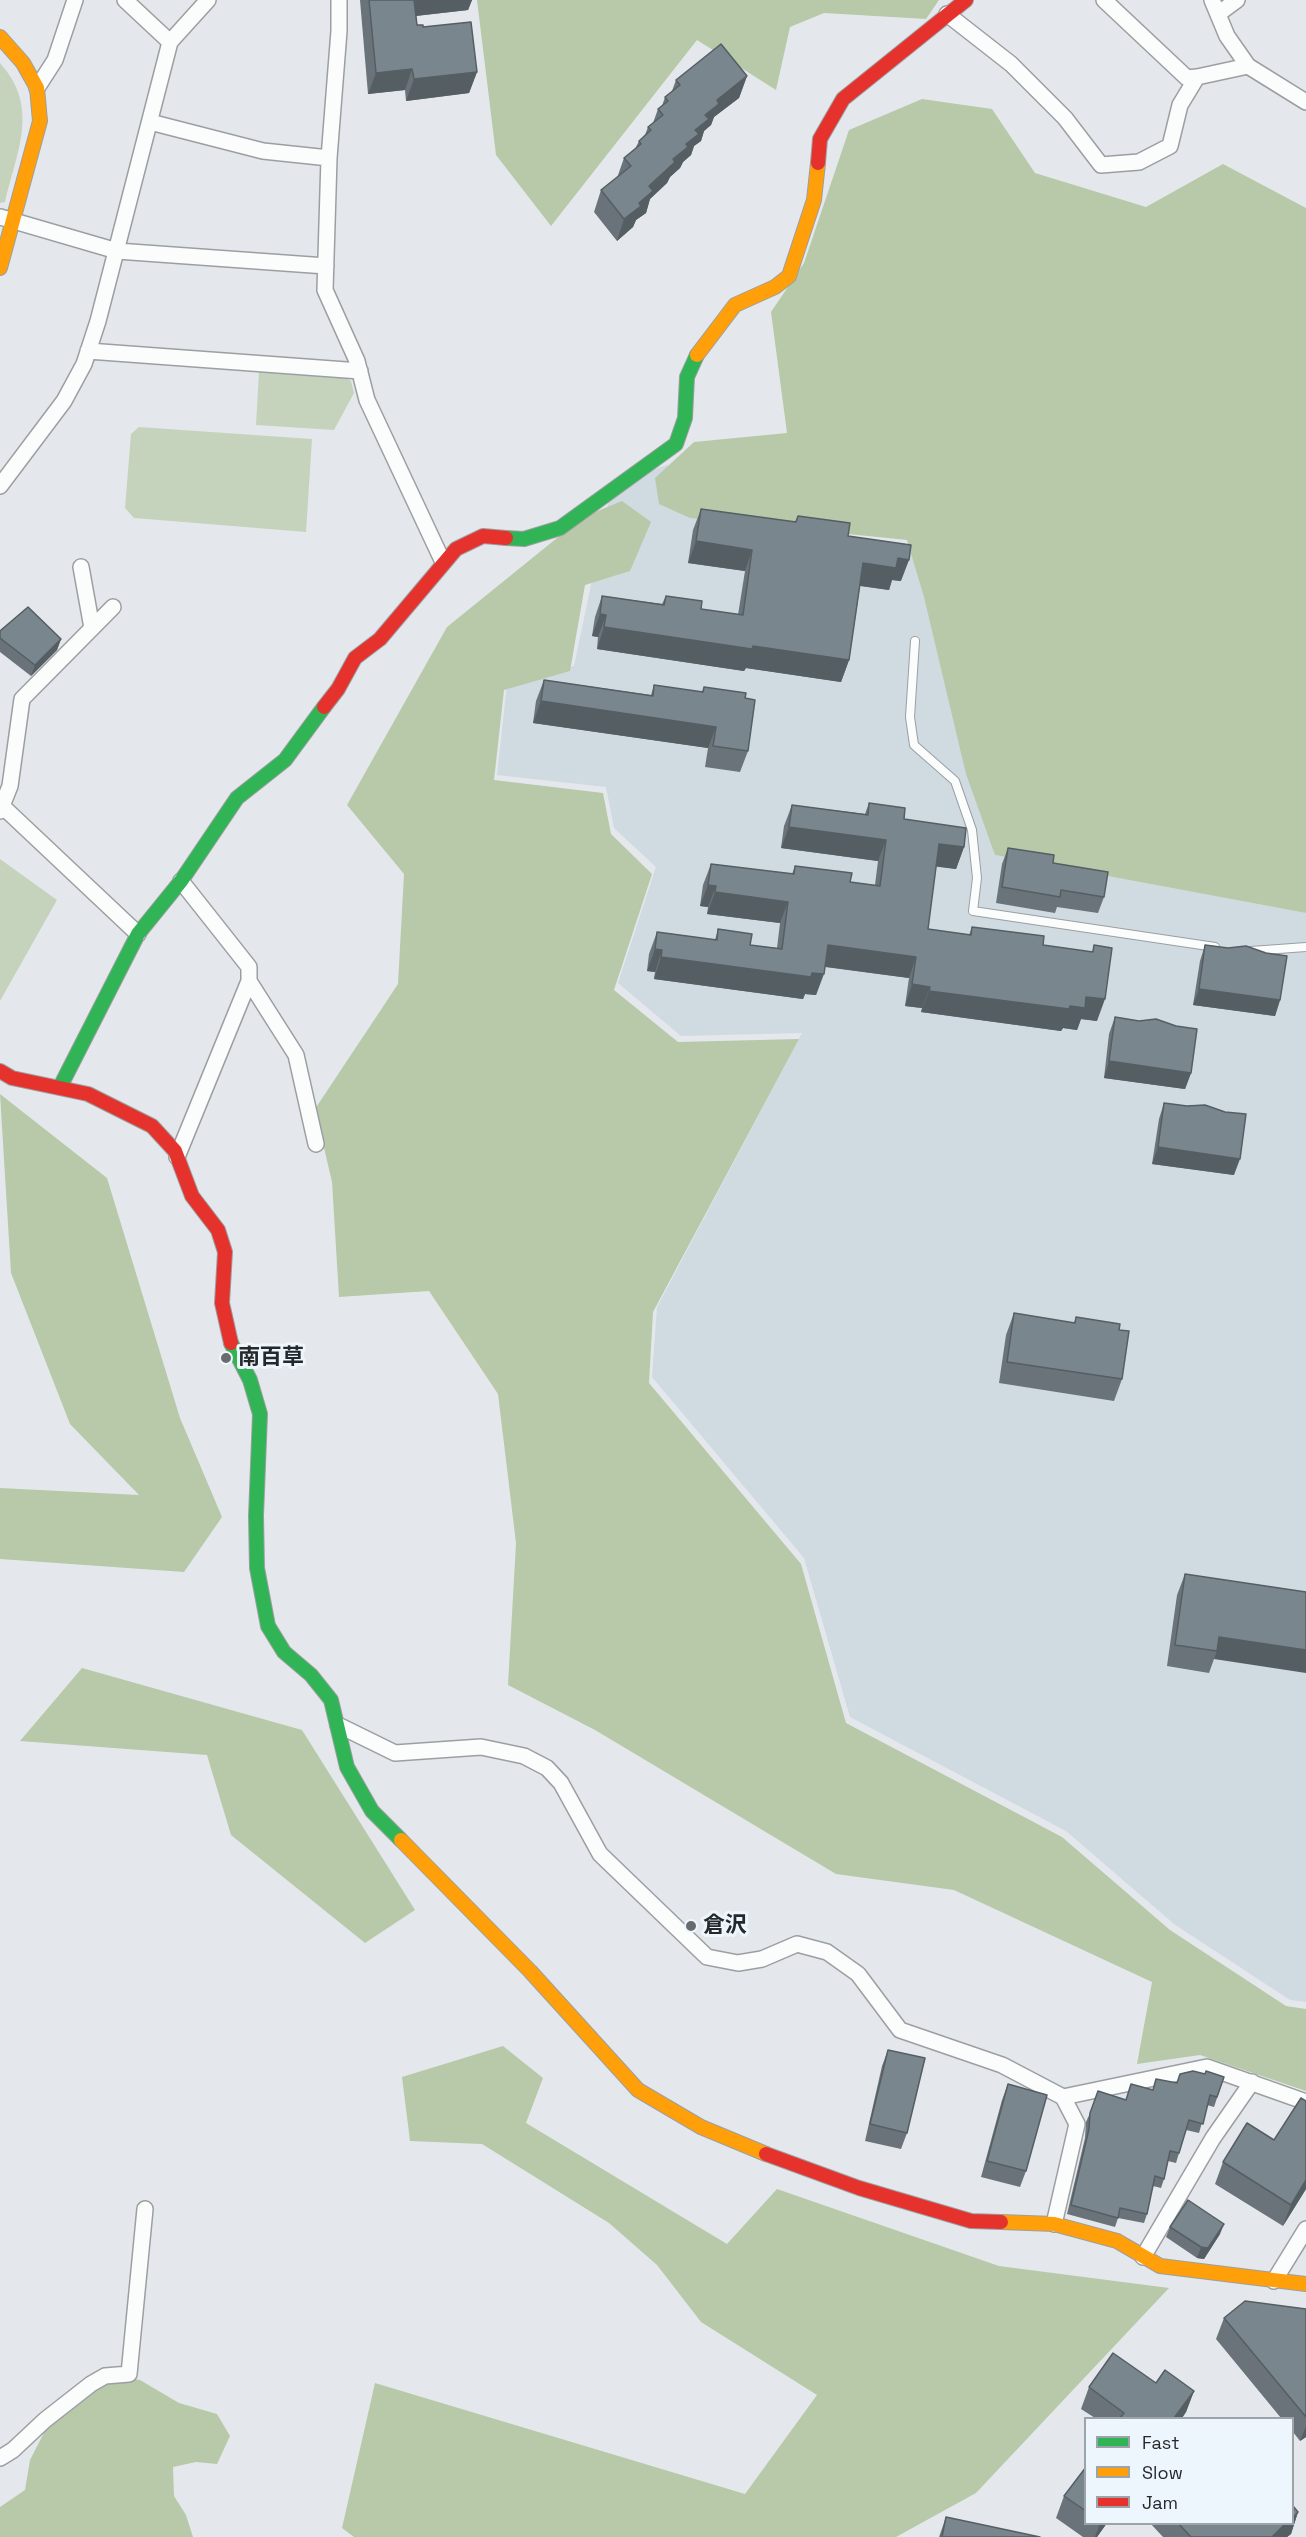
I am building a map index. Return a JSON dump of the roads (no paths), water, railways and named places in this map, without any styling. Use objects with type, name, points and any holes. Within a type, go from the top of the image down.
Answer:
[{"type":"street","points":[[37,88],[55,60],[75,0]]},
{"type":"street","points":[[125,0],[170,42]]},
{"type":"street","points":[[0,486],[64,401],[88,351],[117,251],[170,42],[208,0]]},
{"type":"street","points":[[339,0],[339,31],[329,158],[325,290],[360,371],[367,400],[442,562]]},
{"type":"street","points":[[60,1087],[138,934],[181,881],[237,798],[285,760],[338,689],[355,658],[380,639],[442,562],[456,549],[483,536],[524,539],[560,528],[676,444],[685,418],[687,377],[698,352],[735,305],[775,287],[789,276],[814,200],[820,138],[830,118],[843,99],[966,0]]},
{"type":"street","points":[[1104,0],[1188,78],[1248,66]]},
{"type":"street","points":[[1237,0],[1215,7],[1227,36],[1248,66],[1306,102]]},
{"type":"street","points":[[947,14],[1011,64],[1065,118],[1101,165],[1140,162],[1170,146],[1180,105],[1197,76]]},
{"type":"street","points":[[0,37],[23,63],[37,88],[39,121],[7,219],[0,268]]},
{"type":"street","points":[[150,122],[263,152],[329,158]]},
{"type":"street","points":[[7,219],[117,251],[326,266]]},
{"type":"street","points":[[88,351],[360,371]]},
{"type":"street","points":[[81,567],[92,628]]},
{"type":"street","points":[[112,607],[22,699],[10,786],[1,807],[138,934]]},
{"type":"street","points":[[177,1157],[249,981],[249,967],[181,881]]},
{"type":"street","points":[[249,981],[296,1055],[316,1144]]},
{"type":"street","points":[[0,1071],[12,1078],[88,1094],[152,1126],[175,1151],[192,1196],[218,1230],[225,1252],[222,1303],[230,1338],[250,1380],[260,1414],[256,1516],[257,1568],[268,1626],[284,1652],[311,1675],[331,1700],[347,1767],[372,1811],[531,1971],[638,2090],[700,2127],[763,2153],[859,2188],[971,2221],[1054,2224],[1117,2241],[1160,2266],[1306,2284]]},
{"type":"street","points":[[338,1725],[395,1753],[481,1747],[532,1760],[547,1768],[561,1783],[600,1854],[707,1957],[738,1963],[762,1959],[797,1944],[827,1952],[858,1974],[900,2030],[1002,2065],[1063,2097],[1077,2124],[1054,2224]]},
{"type":"street","points":[[1063,2097],[1207,2067],[1306,2102]]},
{"type":"street","points":[[1143,2257],[1213,2138],[1252,2082]]},
{"type":"street","points":[[0,2458],[13,2450],[45,2420],[91,2384],[105,2376],[129,2374],[145,2209]]},
{"type":"street","points":[[1274,2281],[1306,2229]]},
{"type":"lane","points":[[915,641],[910,717],[914,745],[955,782],[972,830],[977,878],[973,910],[1221,948]]},
{"type":"lane","points":[[1245,952],[1306,947]]},
{"type":"place","name":"南百草","points":[[226,1358]]},
{"type":"place","name":"倉沢","points":[[691,1926]]}]
